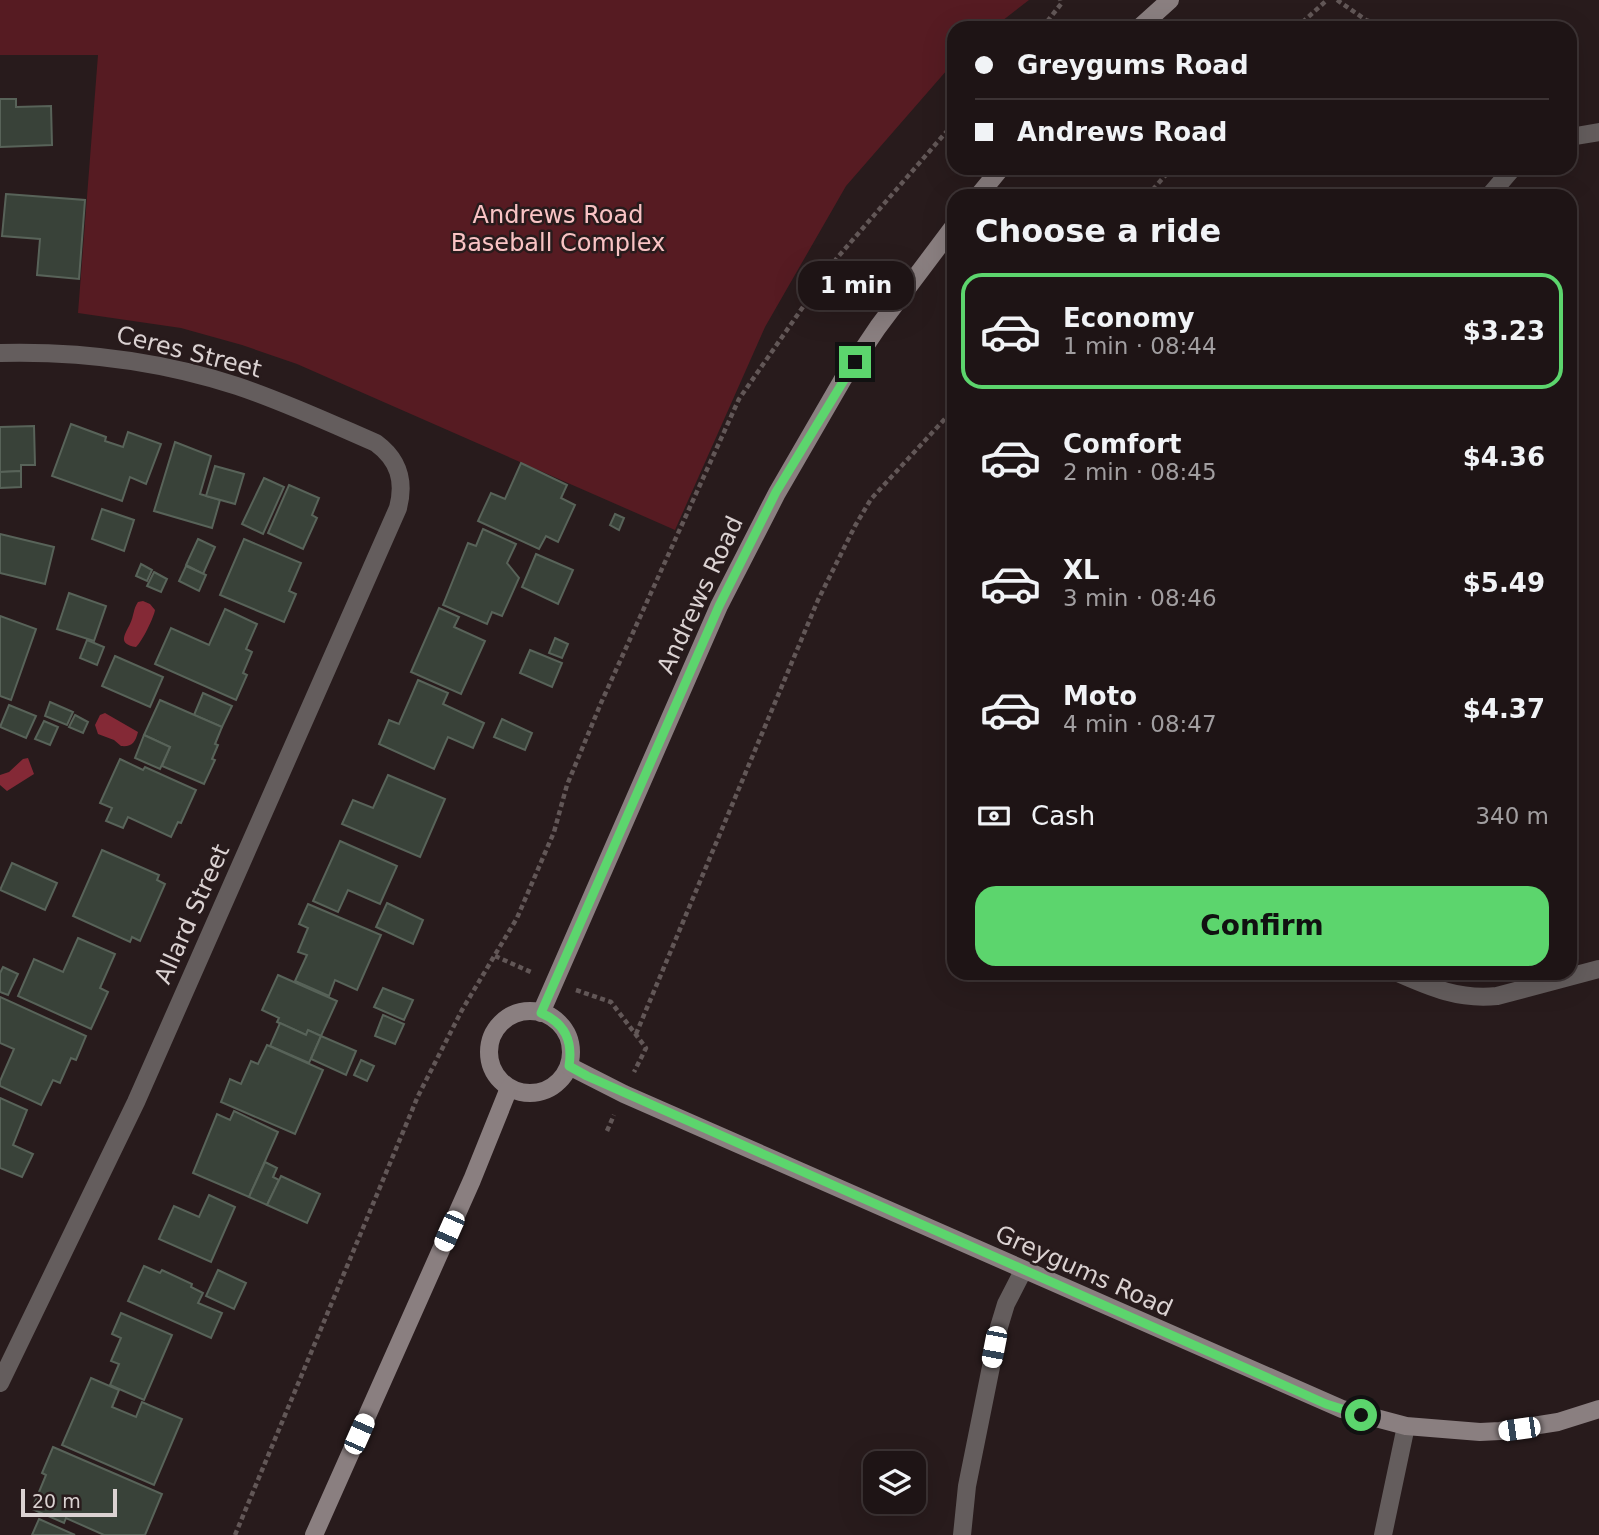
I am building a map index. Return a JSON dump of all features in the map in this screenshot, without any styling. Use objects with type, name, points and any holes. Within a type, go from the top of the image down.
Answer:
[{"type":"main road","points":[[1147,21],[1170,0]]},
{"type":"main road","points":[[984,189],[995,175]]},
{"type":"main road","name":"Andrews Road","points":[[541,1013],[719,606],[776,492],[850,369],[915,274],[947,235]]},
{"type":"main road","points":[[528,1011],[541,1013],[553,1018],[563,1028],[571,1053],[569,1066],[563,1077],[543,1091],[531,1094],[509,1087],[499,1079],[492,1068],[490,1042],[495,1030],[504,1020],[528,1011]]},
{"type":"main road","name":"Greygums Road","points":[[569,1066],[636,1099],[1326,1404],[1406,1426],[1440,1430],[1500,1431],[1558,1422],[1599,1409]]},
{"type":"main road","points":[[314,1535],[472,1180],[509,1087]]},
{"type":"street","points":[[1577,136],[1599,132]]},
{"type":"street","points":[[1495,189],[1507,175]]},
{"type":"street","name":"Ceres Street","points":[[0,353],[55,352],[92,355],[216,379],[266,396],[376,443],[392,458]]},
{"type":"street","name":"Allard Street","points":[[0,1383],[136,1102],[398,508],[402,482],[392,458]]},
{"type":"street","points":[[1577,975],[1599,969]]},
{"type":"street","points":[[1414,980],[1445,993],[1484,998],[1557,980]]},
{"type":"street","points":[[962,1535],[967,1486],[999,1327],[1006,1304],[1023,1271]]},
{"type":"street","points":[[1383,1535],[1406,1426]]},
{"type":"path","points":[[1048,21],[1061,4],[1060,0]]},
{"type":"path","points":[[1304,21],[1327,0]]},
{"type":"path","points":[[1337,0],[1369,21]]},
{"type":"path","points":[[235,1535],[418,1096],[462,1010],[517,918],[554,832],[568,785],[601,704],[739,399],[837,258],[947,130]]},
{"type":"path","points":[[1153,189],[1166,175]]},
{"type":"path","points":[[636,1034],[818,600],[855,526],[871,499],[947,417]]},
{"type":"path","points":[[495,956],[528,971]]},
{"type":"path","points":[[588,995],[611,1002],[636,1034],[646,1048],[638,1064]]},
{"type":"path","points":[[607,1130],[611,1120]]},
{"type":"green space","name":"Andrews Road Baseball Complex","points":[[0,0],[1029,0],[1002,21],[947,21],[947,70],[846,186],[765,327],[675,530],[297,364],[181,328],[78,313],[98,55],[0,55]]},
{"type":"shaded area","points":[[143,601],[155,610],[141,640],[136,647],[130,646],[124,639],[126,632],[136,605]]},
{"type":"shaded area","points":[[105,713],[138,732],[132,744],[121,746],[98,734],[95,725],[100,715]]},
{"type":"shaded area","points":[[28,758],[34,774],[7,791],[0,785],[0,775],[9,772],[23,759]]},
{"type":"building","points":[[0,99],[16,99],[16,107],[51,106],[52,145],[0,147]]},
{"type":"building","points":[[6,194],[85,200],[79,279],[37,275],[40,239],[2,236]]},
{"type":"building","points":[[71,424],[106,437],[105,441],[123,447],[128,432],[161,444],[146,484],[130,477],[122,501],[52,476]]},
{"type":"building","points":[[34,426],[35,465],[21,465],[21,471],[0,472],[0,427]]},
{"type":"building","points":[[175,442],[211,456],[200,494],[220,500],[212,528],[154,511]]},
{"type":"building","points":[[521,463],[567,485],[561,498],[575,505],[558,542],[546,536],[539,549],[478,521],[491,493],[505,499]]},
{"type":"building","points":[[215,466],[244,474],[235,504],[206,496]]},
{"type":"building","points":[[21,471],[21,487],[0,488],[0,472]]},
{"type":"building","points":[[264,478],[284,487],[263,534],[242,524]]},
{"type":"building","points":[[289,485],[319,498],[312,515],[317,518],[303,549],[268,533]]},
{"type":"building","points":[[102,509],[134,520],[124,551],[92,539]]},
{"type":"building","points":[[615,514],[624,518],[619,530],[610,525]]},
{"type":"building","points":[[483,529],[516,544],[507,563],[519,578],[502,616],[492,612],[487,624],[443,605],[468,543],[476,546]]},
{"type":"building","points":[[0,534],[54,547],[45,584],[0,573]]},
{"type":"building","points":[[198,539],[215,547],[203,574],[186,565]]},
{"type":"building","points":[[244,539],[301,563],[289,591],[296,594],[284,622],[220,595]]},
{"type":"building","points":[[536,554],[573,570],[558,604],[522,587]]},
{"type":"building","points":[[141,564],[152,570],[147,581],[136,576]]},
{"type":"building","points":[[186,566],[206,575],[199,591],[179,581]]},
{"type":"building","points":[[154,572],[167,579],[161,592],[147,586]]},
{"type":"building","points":[[69,593],[106,606],[94,641],[57,629]]},
{"type":"building","points":[[439,608],[459,617],[454,627],[485,641],[461,694],[411,672]]},
{"type":"building","points":[[225,609],[257,624],[246,649],[252,652],[243,673],[247,675],[236,700],[155,664],[171,628],[209,645]]},
{"type":"building","points":[[0,616],[36,629],[11,700],[0,696]]},
{"type":"building","points":[[555,638],[568,644],[562,658],[549,653]]},
{"type":"building","points":[[87,640],[104,647],[97,665],[80,658]]},
{"type":"building","points":[[530,650],[562,663],[552,687],[520,673]]},
{"type":"building","points":[[115,656],[163,677],[150,707],[102,686]]},
{"type":"building","points":[[418,680],[448,693],[443,704],[484,723],[473,748],[448,737],[434,769],[379,744],[389,720],[399,724]]},
{"type":"building","points":[[203,693],[232,706],[222,727],[194,715]]},
{"type":"building","points":[[160,700],[222,727],[215,744],[218,745],[212,759],[215,760],[204,784],[162,766],[170,747],[144,735]]},
{"type":"building","points":[[50,702],[73,712],[67,725],[45,716]]},
{"type":"building","points":[[9,705],[36,716],[26,738],[0,727]]},
{"type":"building","points":[[75,715],[88,722],[83,733],[69,727]]},
{"type":"building","points":[[502,719],[532,733],[525,750],[494,737]]},
{"type":"building","points":[[44,721],[58,727],[50,745],[35,739]]},
{"type":"building","points":[[144,735],[170,747],[160,769],[135,758]]},
{"type":"building","points":[[120,759],[196,790],[181,823],[178,822],[171,837],[128,817],[123,828],[106,821],[112,808],[100,803]]},
{"type":"building","points":[[388,775],[445,799],[420,857],[342,824],[353,800],[373,808]]},
{"type":"building","points":[[340,841],[397,866],[380,904],[348,890],[338,912],[313,901]]},
{"type":"building","points":[[102,850],[159,875],[157,880],[165,884],[140,941],[132,937],[130,942],[73,916]]},
{"type":"building","points":[[12,863],[57,883],[45,910],[0,890]]},
{"type":"building","points":[[387,903],[423,920],[413,944],[376,927]]},
{"type":"building","points":[[308,904],[381,935],[357,990],[335,980],[329,996],[295,981],[307,955],[298,952],[308,928],[299,924]]},
{"type":"building","points":[[78,938],[115,954],[100,988],[108,992],[91,1029],[18,996],[34,959],[63,972]]},
{"type":"building","points":[[3,967],[18,974],[8,995],[0,992],[0,973]]},
{"type":"building","points":[[278,975],[337,1001],[321,1036],[308,1030],[306,1035],[277,1022],[279,1018],[262,1010]]},
{"type":"building","points":[[383,988],[413,1000],[404,1020],[374,1007]]},
{"type":"building","points":[[0,997],[86,1036],[76,1060],[71,1058],[60,1083],[53,1080],[41,1105],[0,1086],[14,1049],[0,1043]]},
{"type":"building","points":[[383,1015],[404,1024],[395,1044],[375,1036]]},
{"type":"building","points":[[280,1023],[306,1035],[308,1030],[321,1036],[309,1063],[270,1046]]},
{"type":"building","points":[[321,1036],[356,1051],[346,1075],[311,1059]]},
{"type":"building","points":[[267,1045],[323,1070],[295,1134],[221,1102],[230,1079],[241,1084],[251,1061],[258,1064]]},
{"type":"building","points":[[361,1060],[374,1066],[367,1081],[354,1075]]},
{"type":"building","points":[[0,1098],[27,1110],[13,1145],[33,1154],[22,1177],[0,1168]]},
{"type":"building","points":[[234,1111],[278,1132],[249,1197],[193,1173],[217,1114],[230,1120]]},
{"type":"building","points":[[265,1162],[277,1168],[273,1177],[279,1180],[267,1205],[249,1197]]},
{"type":"building","points":[[281,1176],[320,1194],[307,1223],[267,1205]]},
{"type":"building","points":[[209,1195],[235,1207],[211,1262],[159,1239],[174,1206],[199,1217]]},
{"type":"building","points":[[144,1266],[160,1273],[162,1270],[192,1284],[191,1287],[203,1293],[198,1303],[222,1313],[211,1338],[128,1301]]},
{"type":"building","points":[[218,1270],[246,1283],[234,1309],[206,1296]]},
{"type":"building","points":[[121,1313],[172,1335],[144,1400],[110,1385],[119,1364],[111,1361],[121,1338],[112,1334]]},
{"type":"building","points":[[91,1378],[119,1390],[112,1407],[136,1417],[142,1402],[182,1419],[154,1485],[62,1445]]},
{"type":"building","points":[[53,1447],[162,1494],[145,1535],[104,1535],[66,1518],[64,1523],[32,1509],[46,1475],[42,1473]]},
{"type":"building","points":[[39,1519],[75,1535],[32,1535]]},
{"type":"route","points":[[855,362],[776,492],[719,606],[541,1013],[553,1018],[563,1028],[569,1040],[569,1066],[587,1076],[1326,1404],[1361,1415]]}]
